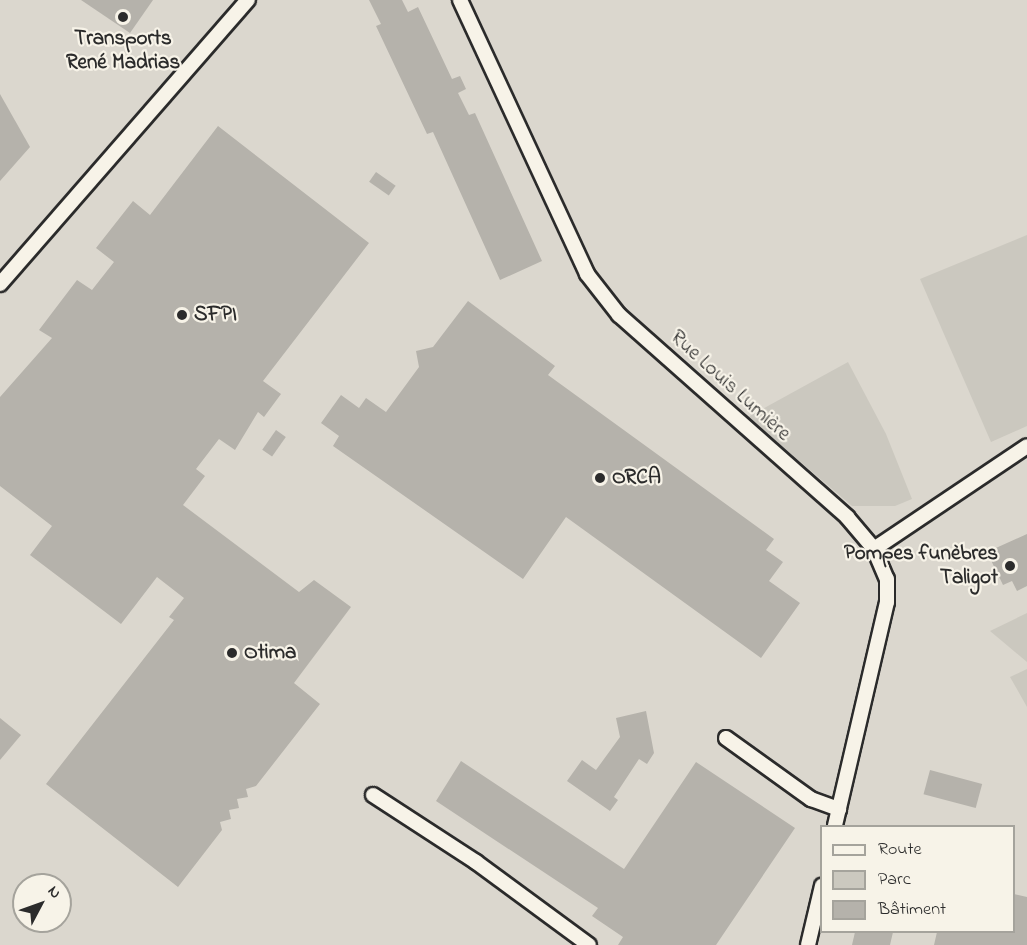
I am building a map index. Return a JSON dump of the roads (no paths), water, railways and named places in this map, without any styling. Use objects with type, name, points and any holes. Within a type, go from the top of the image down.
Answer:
[{"type":"street","points":[[0,284],[248,0]]},
{"type":"street","name":"Rue Louis Lumière","points":[[460,0],[587,274],[619,315],[847,517],[874,549],[887,579],[888,602],[835,825]]},
{"type":"street","points":[[874,549],[1027,446]]},
{"type":"street","points":[[726,738],[811,799],[840,809]]},
{"type":"street","points":[[373,795],[476,862],[589,945]]},
{"type":"street","points":[[808,945],[820,894]]},
{"type":"place","name":"Transports René Madrias","points":[[123,17]]},
{"type":"place","name":"SFPI","points":[[182,315]]},
{"type":"place","name":"ORCA","points":[[600,478]]},
{"type":"place","name":"Pompes funèbres Taligot","points":[[1010,566]]},
{"type":"place","name":"Otima","points":[[232,653]]}]
